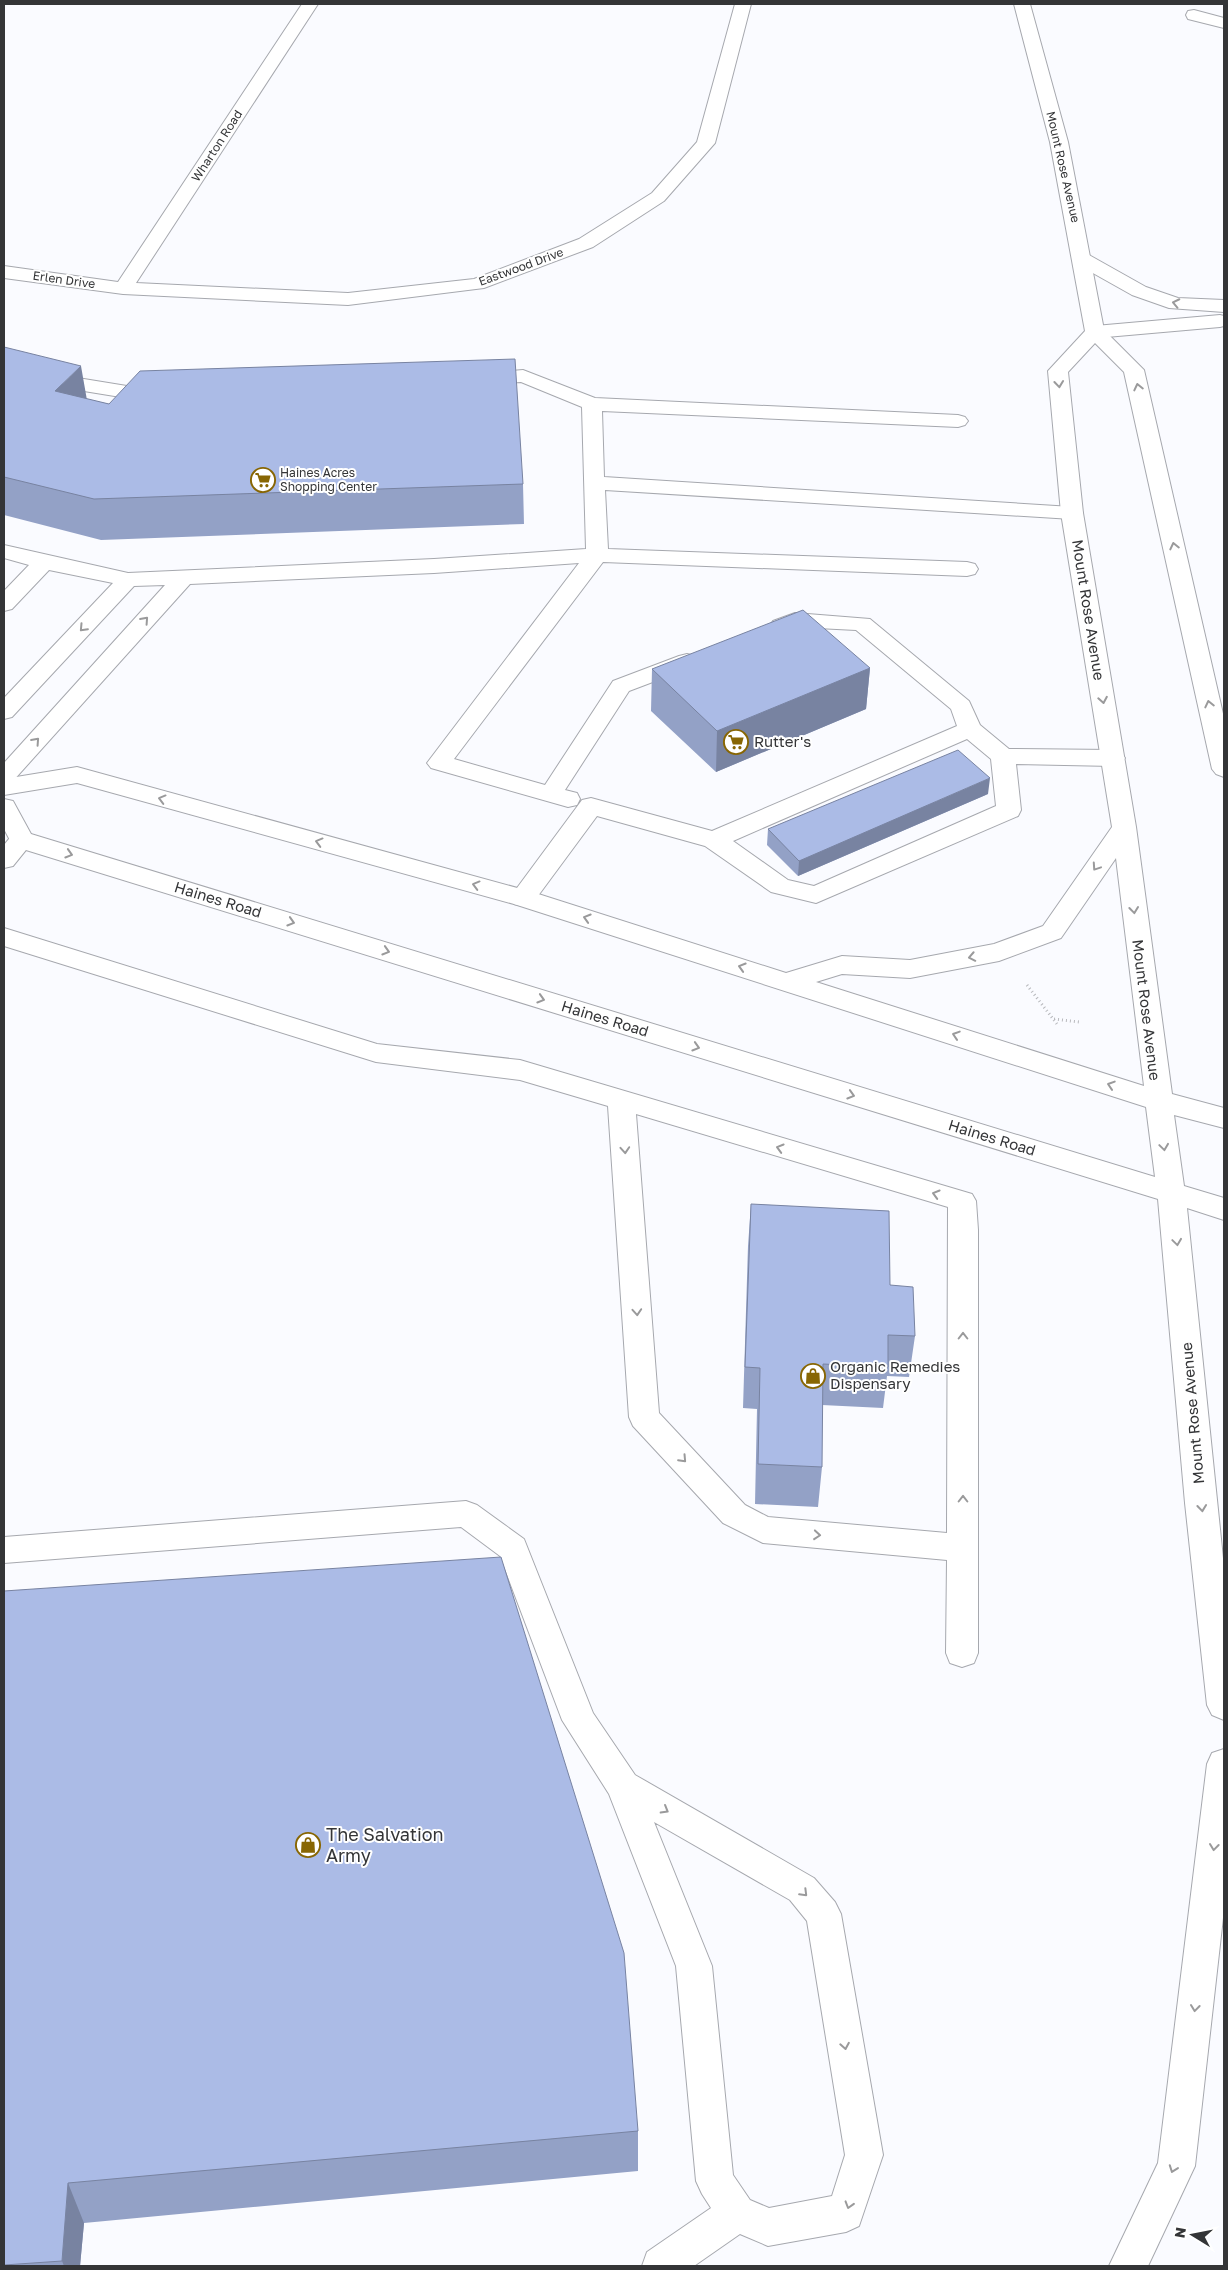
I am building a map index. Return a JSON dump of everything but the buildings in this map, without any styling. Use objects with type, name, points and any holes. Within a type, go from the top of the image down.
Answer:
[{"type":"main road","name":"Wharton Road","points":[[123,288],[310,4]]},
{"type":"main road","name":"Eastwood Drive","points":[[123,288],[348,298],[477,284],[586,243],[658,198],[706,143],[743,4]]},
{"type":"main road","name":"Mount Rose Avenue","points":[[1022,4],[1058,142],[1095,332],[1058,371],[1072,513],[1124,827],[1178,1249],[1201,1503],[1224,1705]]},
{"type":"main road","points":[[1194,15],[1224,22]]},
{"type":"main road","points":[[1082,259],[1139,291],[1176,304],[1224,306]]},
{"type":"main road","name":"Erlen Drive","points":[[4,272],[123,288]]},
{"type":"main road","points":[[1095,332],[1224,320]]},
{"type":"main road","points":[[1095,332],[1134,370],[1220,733],[1224,769]]},
{"type":"main road","points":[[4,372],[133,394],[172,392]]},
{"type":"main road","points":[[464,379],[523,376],[592,404],[958,422]]},
{"type":"main road","points":[[592,404],[597,555],[576,580],[439,763],[714,840],[780,886],[816,895],[1009,810],[1003,756]]},
{"type":"main road","points":[[594,483],[1072,513]]},
{"type":"main road","points":[[4,551],[44,562],[128,580],[434,566],[597,555],[967,569]]},
{"type":"main road","points":[[4,604],[44,562]]},
{"type":"main road","points":[[4,777],[185,576]]},
{"type":"main road","points":[[4,712],[128,580]]},
{"type":"main road","points":[[759,634],[795,620],[862,624],[961,706],[970,729],[1003,756],[1113,758]]},
{"type":"main road","points":[[551,794],[621,686],[704,655]]},
{"type":"main road","points":[[714,840],[970,729]]},
{"type":"main road","points":[[4,787],[77,775],[523,898],[1158,1100],[1224,1118]]},
{"type":"main road","points":[[523,898],[591,806]]},
{"type":"main road","points":[[4,807],[22,840],[4,860]]},
{"type":"main road","points":[[788,981],[842,965],[910,969],[990,954],[1052,932],[1124,827]]},
{"type":"main road","name":"Haines Road","points":[[22,840],[1224,1209]]},
{"type":"main road","points":[[4,937],[376,1053],[520,1070],[962,1201],[964,1230],[962,1653]]},
{"type":"main road","points":[[621,1101],[644,1417],[734,1514],[763,1530],[963,1548]]},
{"type":"main road","points":[[4,1550],[466,1514],[513,1548],[579,1720],[622,1786],[694,1966],[715,2181],[737,2213],[768,2227],[846,2214],[864,2155],[823,1914],[802,1889],[622,1786]]},
{"type":"main road","points":[[1128,2266],[1176,2166],[1224,1764]]},
{"type":"main road","points":[[661,2266],[737,2213]]},
{"type":"path","points":[[1024,981],[1060,1028]]},
{"type":"path","points":[[1054,1019],[1079,1022]]},
{"type":"place","name":"Haines Acres Shopping Center","points":[[263,480]]},
{"type":"place","name":"Rutter's","points":[[736,742]]},
{"type":"place","name":"Organic Remedies Dispensary","points":[[813,1376]]},
{"type":"place","name":"The Salvation Army","points":[[308,1845]]}]
